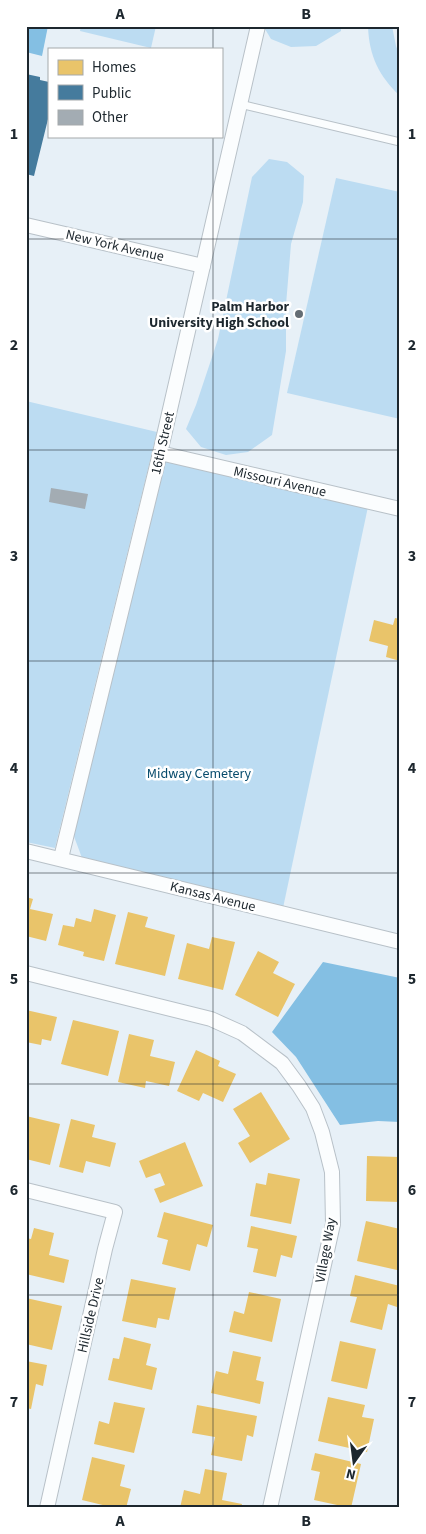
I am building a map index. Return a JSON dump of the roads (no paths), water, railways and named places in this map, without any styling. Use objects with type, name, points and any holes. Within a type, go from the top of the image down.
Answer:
[{"type":"street","name":"16th Street","points":[[61,858],[160,453],[258,26]]},
{"type":"street","name":"New York Avenue","points":[[26,225],[203,266]]},
{"type":"street","name":"Missouri Avenue","points":[[160,453],[400,509]]},
{"type":"street","name":"Kansas Avenue","points":[[26,851],[400,942]]},
{"type":"street","name":"Village Way","points":[[26,973],[211,1019],[242,1033],[282,1063],[313,1108],[322,1132],[332,1172],[333,1224],[270,1508]]},
{"type":"street","name":"Hillside Drive","points":[[26,1190],[115,1212],[47,1508]]},
{"type":"lane","points":[[240,104],[400,142]]},
{"type":"water","points":[[26,26],[48,26],[42,56],[26,52]]},
{"type":"water","points":[[323,962],[400,978],[400,1122],[378,1121],[340,1125],[296,1057],[272,1032]]},
{"type":"place","name":"Palm Harbor University High School","points":[[299,314]]},
{"type":"park label","name":"Midway Cemetery","points":[[199,773]]}]
